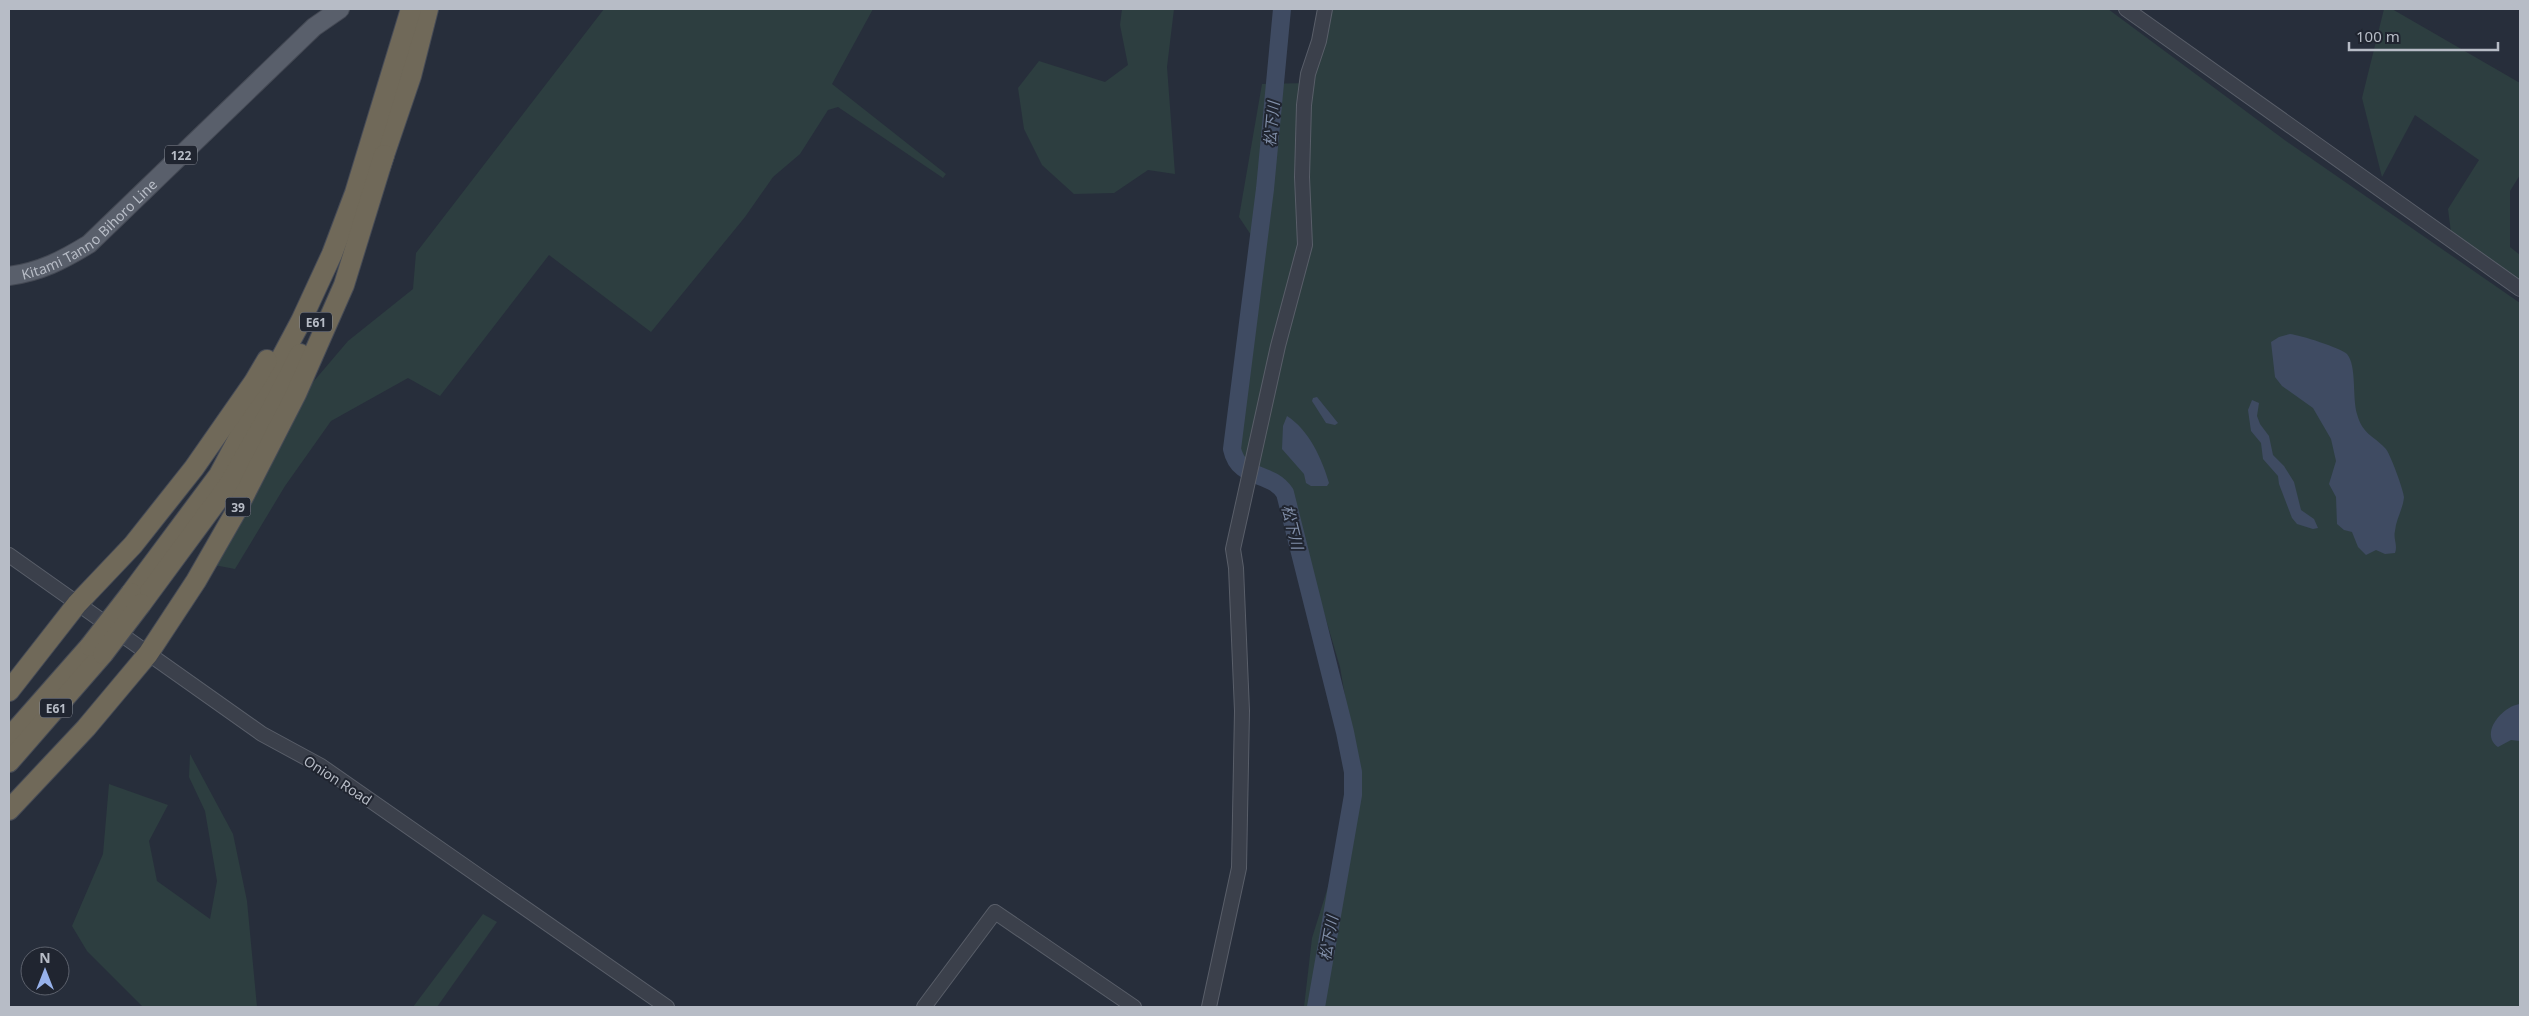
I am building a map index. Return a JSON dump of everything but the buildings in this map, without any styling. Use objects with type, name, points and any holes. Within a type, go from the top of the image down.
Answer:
[{"type":"highway","name":"E61","points":[[136,599],[218,475],[301,321],[332,254],[355,192],[411,9]]},
{"type":"highway","name":"E61","points":[[9,762],[136,599],[228,486],[273,407],[336,282],[384,155],[410,76],[428,9]]},
{"type":"highway","name":"39","points":[[9,810],[86,728],[148,654],[196,581],[235,513],[296,394],[344,285],[384,155]]},
{"type":"highway","points":[[9,691],[77,604],[133,545],[194,468],[254,382],[332,254]]},
{"type":"highway","name":"E61","points":[[9,738],[96,650]]},
{"type":"main road","name":"Kitami Tanno Bihoro Line","points":[[9,276],[31,273],[60,262],[89,244],[314,27],[340,9]]},
{"type":"street","points":[[1209,1007],[1239,868],[1242,711],[1236,568],[1233,549],[1278,346],[1305,245],[1302,177],[1304,105],[1308,74],[1319,41],[1325,9]]},
{"type":"street","points":[[2126,9],[2520,289]]},
{"type":"street","name":"Onion Road","points":[[9,554],[262,734],[321,766],[666,1007]]},
{"type":"street","points":[[924,1007],[995,912],[1134,1007]]},
{"type":"shaded area","points":[[604,9],[873,9],[832,84],[946,174],[943,178],[838,107],[828,110],[800,154],[773,177],[745,217],[651,332],[549,255],[440,396],[408,378],[331,421],[285,486],[235,569],[214,565],[308,388],[348,341],[413,289],[416,253]]},
{"type":"shaded area","points":[[1122,9],[1174,9],[1167,67],[1175,174],[1148,170],[1114,193],[1074,194],[1042,165],[1024,129],[1018,88],[1039,61],[1105,82],[1128,65],[1120,25]]},
{"type":"shaded area","points":[[1323,9],[2108,9],[2286,141],[2520,303],[2520,1007],[1304,1007],[1312,938],[1360,784],[1340,667],[1285,481],[1234,469],[1225,440],[1251,235],[1239,217],[1262,84],[1311,83]]},
{"type":"shaded area","points":[[2384,9],[2392,9],[2520,83],[2520,175],[2510,191],[2510,247],[2520,255],[2520,281],[2451,232],[2448,209],[2479,160],[2415,115],[2382,177],[2362,98]]},
{"type":"shaded area","points":[[190,754],[233,834],[247,901],[257,1007],[143,1007],[87,951],[72,926],[103,854],[109,784],[168,805],[149,841],[157,881],[210,919],[217,881],[205,811],[189,777]]},
{"type":"shaded area","points":[[483,914],[497,922],[437,1007],[413,1007]]},
{"type":"water","points":[[2290,334],[2337,348],[2347,354],[2350,359],[2359,421],[2365,430],[2387,451],[2404,497],[2395,534],[2395,553],[2385,554],[2376,550],[2366,555],[2358,547],[2352,532],[2344,530],[2337,524],[2336,497],[2329,484],[2336,461],[2331,439],[2313,408],[2282,386],[2275,377],[2271,342],[2279,337]]},
{"type":"water","points":[[1317,397],[1338,423],[1335,425],[1326,423],[1312,401],[1313,398]]},
{"type":"water","points":[[2252,400],[2259,403],[2257,416],[2260,424],[2269,436],[2273,455],[2284,466],[2294,482],[2301,510],[2314,519],[2318,528],[2313,529],[2297,524],[2292,518],[2279,484],[2278,476],[2263,459],[2261,443],[2251,431],[2248,410]]},
{"type":"water","points":[[1287,416],[1302,429],[1314,446],[1329,483],[1327,486],[1311,486],[1306,483],[1304,474],[1282,449],[1283,426]]},
{"type":"water","points":[[2520,704],[2520,741],[2511,740],[2498,747],[2491,735],[2492,728],[2501,715],[2513,706]]},
{"type":"waterway","name":"松下川","points":[[1282,9],[1265,189],[1232,449],[1241,466],[1271,481],[1285,493],[1345,732],[1353,772],[1353,795],[1316,1007]]}]
